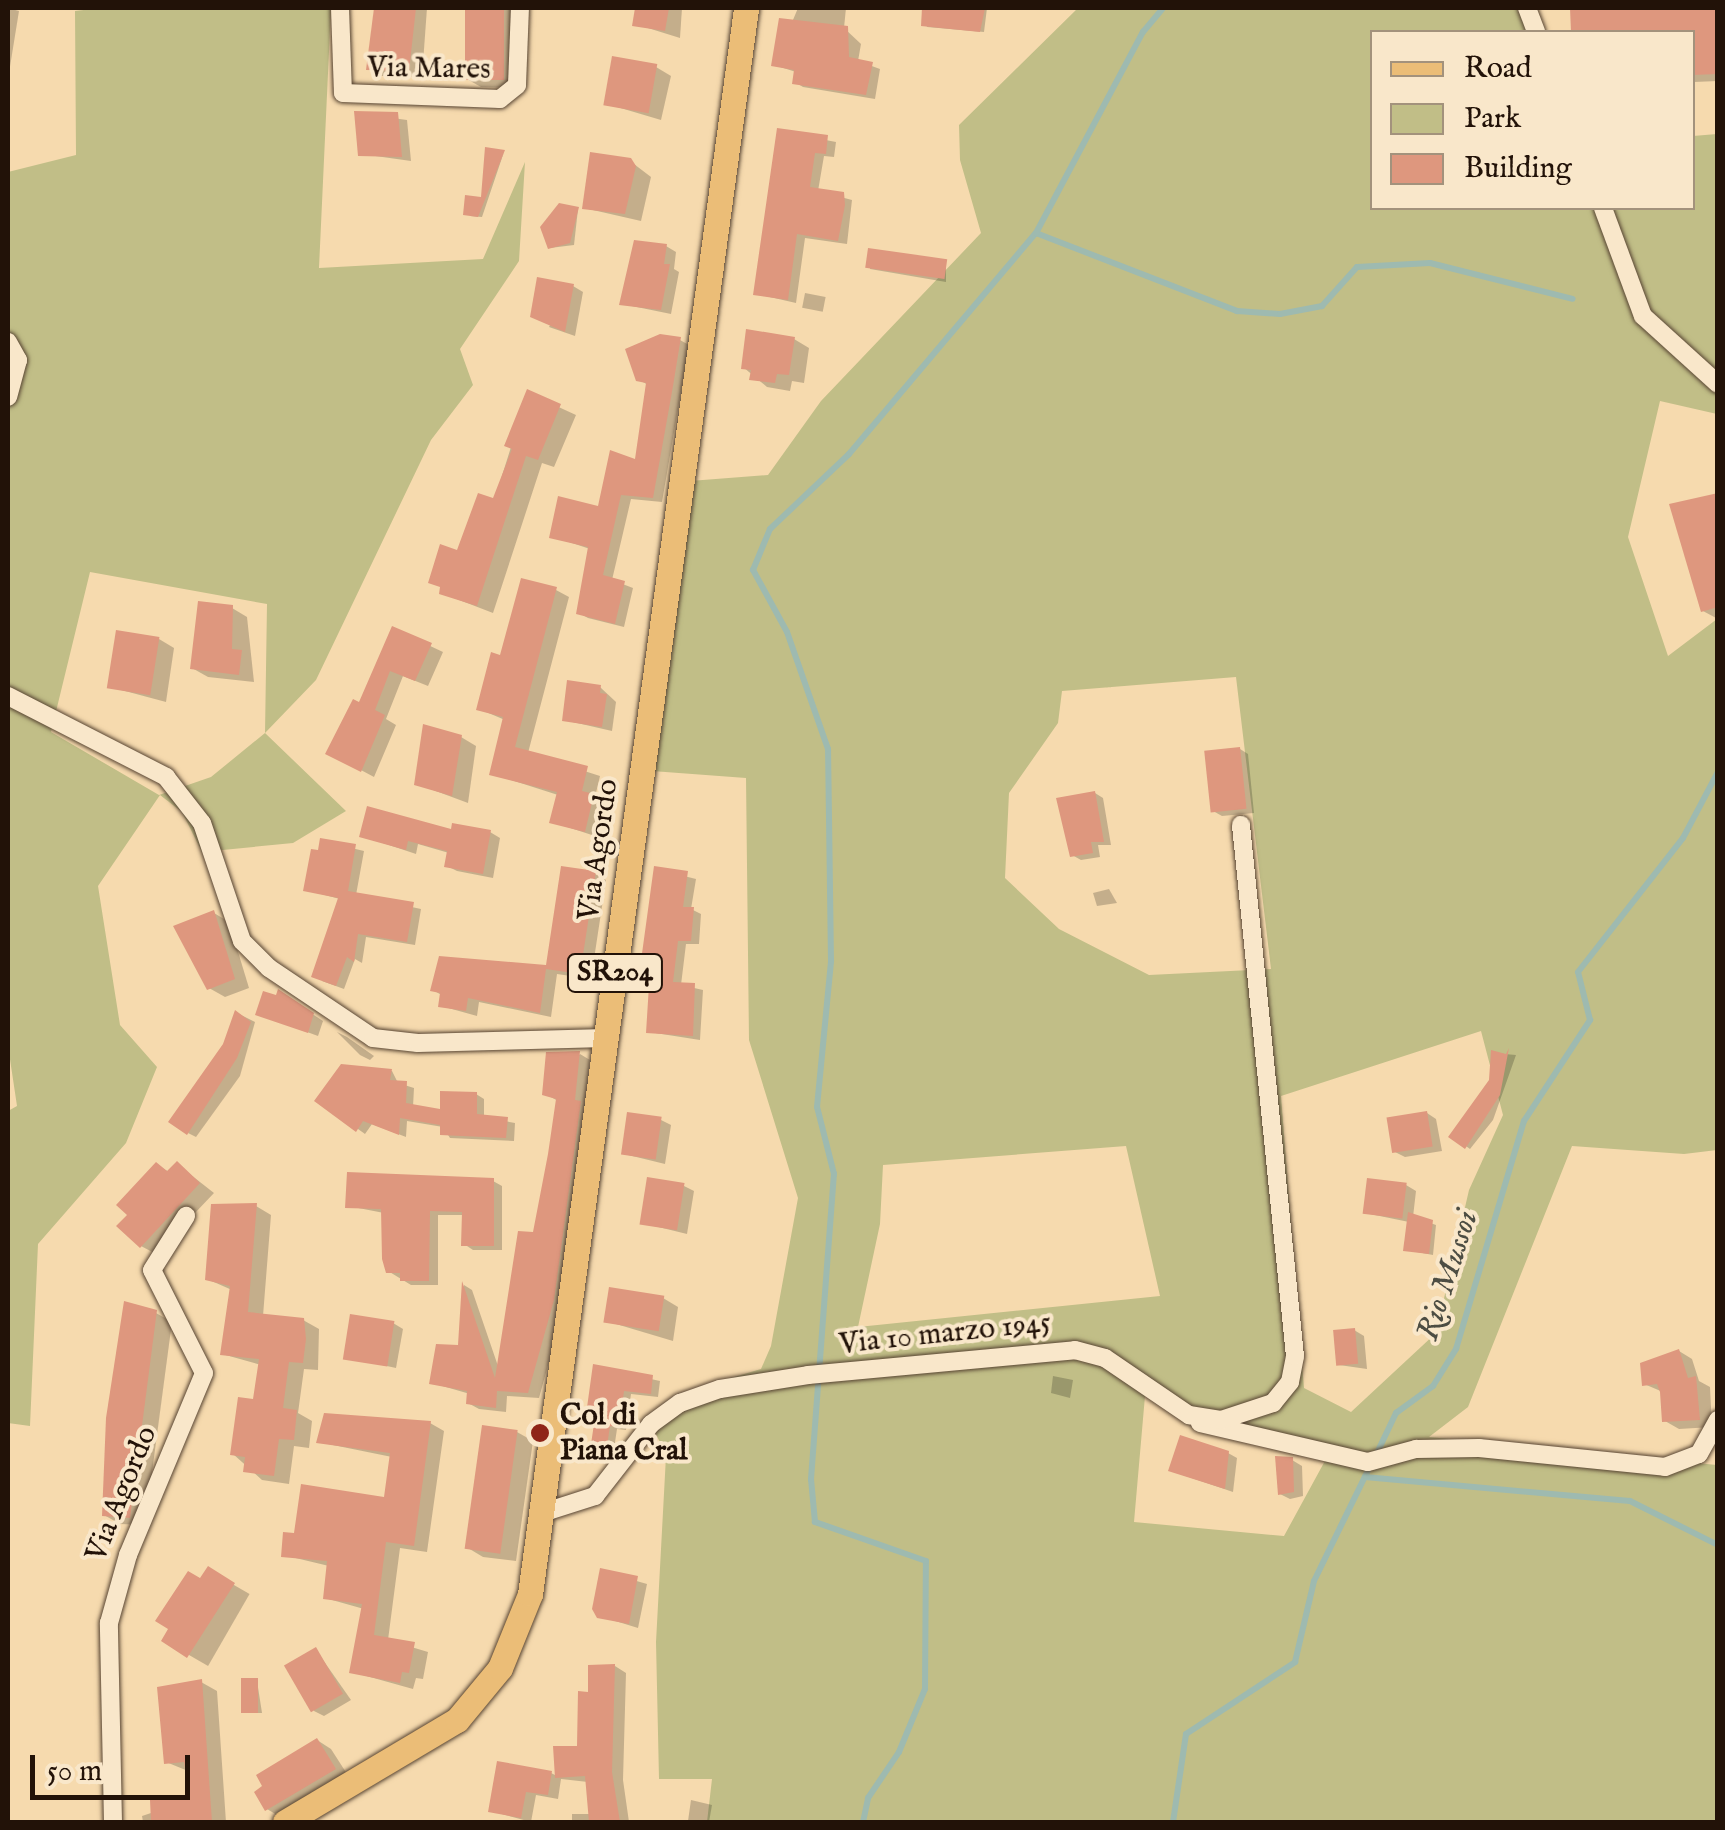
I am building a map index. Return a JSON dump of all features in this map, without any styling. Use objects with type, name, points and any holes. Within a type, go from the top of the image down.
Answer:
[{"type":"main road","name":"Via Agordo","points":[[285,1822],[445,1729],[478,1699],[526,1611],[746,8]]},
{"type":"street","name":"Via Mares","points":[[340,8],[342,93],[500,100],[517,85],[520,8]]},
{"type":"street","points":[[1604,210],[1642,316],[1718,384]]},
{"type":"street","points":[[8,342],[18,360],[8,397]]},
{"type":"street","points":[[8,696],[166,777],[202,823],[242,941],[269,968],[373,1038],[418,1044],[606,1038]]},
{"type":"street","points":[[1189,1416],[1221,1420],[1261,1410],[1284,1392],[1294,1370],[1241,825]]},
{"type":"street","name":"Via Agordo","points":[[113,1822],[109,1622],[128,1555],[204,1373],[192,1338],[152,1270],[186,1216]]},
{"type":"street","name":"Via 10 marzo 1945","points":[[542,1513],[595,1496],[651,1424],[680,1403],[720,1388],[808,1374],[1074,1350],[1104,1358],[1189,1416],[1223,1433],[1375,1460],[1416,1448],[1479,1448],[1665,1467],[1699,1454],[1718,1420]]},
{"type":"green space","points":[[331,8],[319,268],[483,259],[525,162],[519,261],[460,349],[473,385],[431,440],[316,680],[265,733],[346,811],[293,843],[202,852],[182,812],[160,795],[98,886],[120,1025],[157,1067],[126,1143],[38,1244],[30,1426],[8,1423],[8,1111],[17,1106],[8,1046],[8,172],[76,155],[75,11]],"holes":[[[90,572],[267,604],[265,733],[211,777],[159,795],[51,732]]]},
{"type":"green space","points":[[1078,8],[1531,8],[1541,30],[1370,30],[1370,210],[1695,210],[1695,136],[1717,134],[1717,414],[1660,401],[1628,537],[1668,656],[1717,619],[1717,1150],[1684,1154],[1572,1146],[1468,1407],[1429,1437],[1717,1465],[1717,1822],[707,1822],[712,1779],[659,1779],[656,1642],[666,1456],[649,1418],[693,1389],[761,1369],[771,1346],[798,1198],[749,1040],[746,778],[652,771],[690,481],[768,475],[821,401],[981,233],[960,160],[959,125]],"holes":[[[1236,677],[1271,969],[1149,975],[1059,929],[1005,878],[1009,793],[1058,723],[1062,691]],[[1481,1031],[1503,1115],[1469,1190],[1436,1333],[1351,1412],[1304,1388],[1281,1096]],[[1126,1146],[1160,1296],[858,1327],[880,1224],[883,1165]],[[1145,1396],[1212,1434],[1326,1459],[1284,1536],[1134,1522]]]},
{"type":"building","points":[[374,8],[416,8],[409,71],[366,70]]},
{"type":"building","points":[[465,8],[504,8],[504,80],[465,80]]},
{"type":"building","points":[[635,8],[669,8],[665,31],[632,26]]},
{"type":"building","points":[[922,8],[985,8],[980,32],[921,26]]},
{"type":"building","points":[[1570,8],[1718,8],[1718,74],[1695,75],[1695,30],[1571,30]]},
{"type":"building","points":[[779,18],[848,26],[849,57],[873,62],[866,95],[792,84],[794,70],[771,66]]},
{"type":"building","points":[[612,56],[657,64],[649,113],[603,105]]},
{"type":"building","points":[[354,111],[398,112],[402,157],[358,156]]},
{"type":"building","points":[[777,128],[828,135],[826,154],[815,153],[810,187],[844,192],[845,205],[838,241],[797,234],[788,300],[753,295]]},
{"type":"building","points":[[485,147],[505,150],[478,217],[463,215],[465,195],[481,197]]},
{"type":"building","points":[[590,152],[631,158],[636,166],[625,214],[582,209]]},
{"type":"building","points":[[559,203],[579,207],[570,243],[548,249],[540,227]]},
{"type":"building","points":[[634,240],[667,244],[664,264],[670,264],[661,310],[619,305]]},
{"type":"building","points":[[868,248],[947,259],[944,279],[865,268]]},
{"type":"building","points":[[537,277],[574,284],[565,332],[530,317]]},
{"type":"building","points":[[746,329],[795,337],[789,375],[777,374],[775,383],[749,380],[751,370],[741,369]]},
{"type":"building","points":[[660,334],[681,337],[653,498],[621,495],[603,575],[625,581],[615,624],[576,614],[588,547],[549,538],[558,496],[598,506],[610,450],[635,459],[646,383],[636,381],[625,349]]},
{"type":"building","points":[[527,389],[561,404],[538,460],[526,456],[477,606],[439,594],[440,587],[428,583],[440,544],[457,550],[478,493],[493,498],[512,449],[504,446]]},
{"type":"building","points":[[1718,493],[1718,607],[1701,612],[1669,504]]},
{"type":"building","points":[[521,578],[557,587],[515,747],[588,766],[582,791],[594,794],[585,832],[549,823],[557,792],[489,775],[503,717],[476,710],[491,652],[500,655]]},
{"type":"building","points":[[198,601],[233,605],[232,649],[242,650],[239,675],[190,669]]},
{"type":"building","points":[[392,626],[432,643],[415,681],[390,671],[375,710],[385,715],[361,772],[325,754],[353,699],[359,702]]},
{"type":"building","points":[[116,630],[159,637],[150,695],[107,688]]},
{"type":"building","points":[[567,680],[601,685],[600,693],[607,694],[602,727],[562,721]]},
{"type":"building","points":[[423,724],[462,735],[452,796],[414,785]]},
{"type":"building","points":[[1240,747],[1246,809],[1211,812],[1204,751]]},
{"type":"building","points":[[1095,791],[1104,842],[1091,842],[1093,853],[1070,857],[1056,798]]},
{"type":"building","points":[[367,806],[451,829],[452,823],[491,830],[483,874],[444,867],[447,851],[408,841],[406,850],[359,837]]},
{"type":"building","points":[[320,838],[356,844],[348,891],[414,902],[407,942],[358,934],[354,962],[347,957],[336,986],[311,977],[338,898],[303,891],[311,849],[318,850]]},
{"type":"building","points":[[561,866],[596,871],[580,974],[546,969],[540,1013],[468,998],[466,1011],[438,1007],[440,993],[430,991],[439,956],[546,965]]},
{"type":"building","points":[[654,866],[688,871],[683,907],[694,907],[691,941],[678,941],[673,982],[695,983],[693,1036],[646,1033],[650,969],[640,968]]},
{"type":"building","points":[[214,910],[235,979],[207,990],[173,926]]},
{"type":"building","points":[[278,989],[314,1013],[308,1033],[255,1015],[263,991],[276,995]]},
{"type":"building","points":[[235,1010],[251,1022],[237,1058],[187,1135],[168,1122],[223,1044]]},
{"type":"building","points":[[1509,1048],[1500,1095],[1465,1149],[1448,1137],[1489,1080],[1491,1050],[1506,1054]]},
{"type":"building","points":[[580,1051],[575,1100],[581,1101],[554,1300],[528,1393],[497,1391],[496,1408],[466,1404],[467,1391],[429,1384],[436,1344],[458,1345],[462,1281],[495,1378],[518,1231],[533,1232],[548,1154],[556,1099],[542,1095],[546,1052]]},
{"type":"building","points":[[341,1064],[392,1069],[390,1080],[407,1081],[406,1103],[440,1109],[440,1091],[477,1092],[477,1114],[508,1117],[506,1138],[440,1135],[440,1125],[400,1118],[399,1135],[363,1121],[356,1132],[314,1101]]},
{"type":"building","points":[[1427,1111],[1433,1147],[1392,1153],[1387,1117]]},
{"type":"building","points":[[627,1112],[662,1117],[656,1159],[621,1155]]},
{"type":"building","points":[[177,1161],[200,1183],[140,1248],[116,1226],[127,1215],[116,1205],[156,1162],[167,1171]]},
{"type":"building","points":[[347,1172],[494,1178],[494,1246],[461,1246],[462,1212],[430,1211],[429,1281],[400,1281],[400,1273],[386,1273],[382,1259],[381,1209],[345,1208]]},
{"type":"building","points":[[647,1177],[685,1183],[677,1230],[639,1224]]},
{"type":"building","points":[[1367,1178],[1407,1183],[1402,1219],[1363,1214]]},
{"type":"building","points":[[257,1203],[248,1312],[304,1318],[306,1339],[303,1363],[289,1362],[283,1408],[297,1410],[294,1440],[279,1439],[274,1476],[243,1472],[245,1457],[230,1455],[238,1397],[253,1399],[259,1359],[220,1355],[230,1286],[205,1280],[211,1204]]},
{"type":"building","points":[[1408,1212],[1433,1220],[1429,1254],[1403,1251]]},
{"type":"building","points":[[609,1287],[664,1296],[659,1331],[603,1323]]},
{"type":"building","points":[[124,1301],[157,1310],[130,1518],[102,1516],[106,1418]]},
{"type":"building","points":[[350,1314],[394,1321],[387,1366],[343,1359]]},
{"type":"building","points":[[1355,1328],[1358,1364],[1336,1366],[1333,1330]]},
{"type":"building","points":[[1679,1349],[1688,1378],[1696,1376],[1700,1420],[1662,1422],[1660,1392],[1657,1384],[1642,1386],[1640,1363]]},
{"type":"building","points":[[593,1364],[653,1375],[651,1394],[624,1391],[619,1427],[610,1426],[607,1446],[591,1444],[594,1424],[585,1422]]},
{"type":"building","points":[[324,1413],[431,1421],[414,1546],[386,1542],[374,1635],[415,1642],[409,1673],[402,1672],[400,1683],[349,1673],[362,1604],[323,1599],[327,1561],[281,1557],[283,1532],[294,1533],[301,1484],[384,1497],[390,1453],[316,1443]]},
{"type":"building","points":[[482,1425],[518,1430],[500,1554],[465,1549]]},
{"type":"building","points":[[1180,1435],[1229,1451],[1225,1489],[1168,1471]]},
{"type":"building","points":[[1275,1456],[1293,1457],[1294,1492],[1278,1495]]},
{"type":"building","points":[[208,1566],[235,1583],[187,1658],[161,1641],[168,1629],[155,1621],[188,1571],[200,1578]]},
{"type":"building","points":[[600,1568],[638,1576],[629,1624],[597,1618],[592,1609]]},
{"type":"building","points":[[316,1647],[343,1694],[311,1712],[284,1666]]},
{"type":"building","points":[[615,1664],[612,1772],[620,1822],[589,1822],[585,1776],[555,1778],[553,1746],[577,1746],[578,1691],[588,1692],[588,1665]]},
{"type":"building","points":[[241,1678],[258,1678],[258,1713],[241,1713]]},
{"type":"building","points":[[202,1679],[212,1822],[151,1822],[150,1800],[190,1797],[184,1762],[164,1764],[157,1687]]},
{"type":"building","points":[[317,1738],[336,1769],[265,1811],[254,1792],[262,1786],[256,1775]]},
{"type":"building","points":[[497,1761],[552,1771],[548,1795],[526,1792],[521,1818],[488,1812]]},
{"type":"waterway","points":[[863,1822],[868,1798],[899,1752],[925,1689],[926,1561],[815,1522],[811,1479],[834,1174],[817,1107],[831,961],[828,749],[787,632],[753,570],[770,529],[849,454],[1036,233],[1143,32],[1163,8]]},
{"type":"waterway","points":[[1036,233],[1237,311],[1280,314],[1322,306],[1357,267],[1430,263],[1573,299]]},
{"type":"waterway","name":"Rio Mussoi","points":[[1376,1455],[1396,1413],[1433,1386],[1456,1349],[1524,1121],[1590,1020],[1578,972],[1683,838],[1718,772]]},
{"type":"waterway","name":"Rio Mussoi","points":[[1173,1822],[1186,1734],[1295,1662],[1314,1581],[1370,1466]]},
{"type":"waterway","points":[[1365,1477],[1630,1501],[1718,1545]]},
{"type":"place","name":"Col di Piana Cral","points":[[540,1433]]}]
